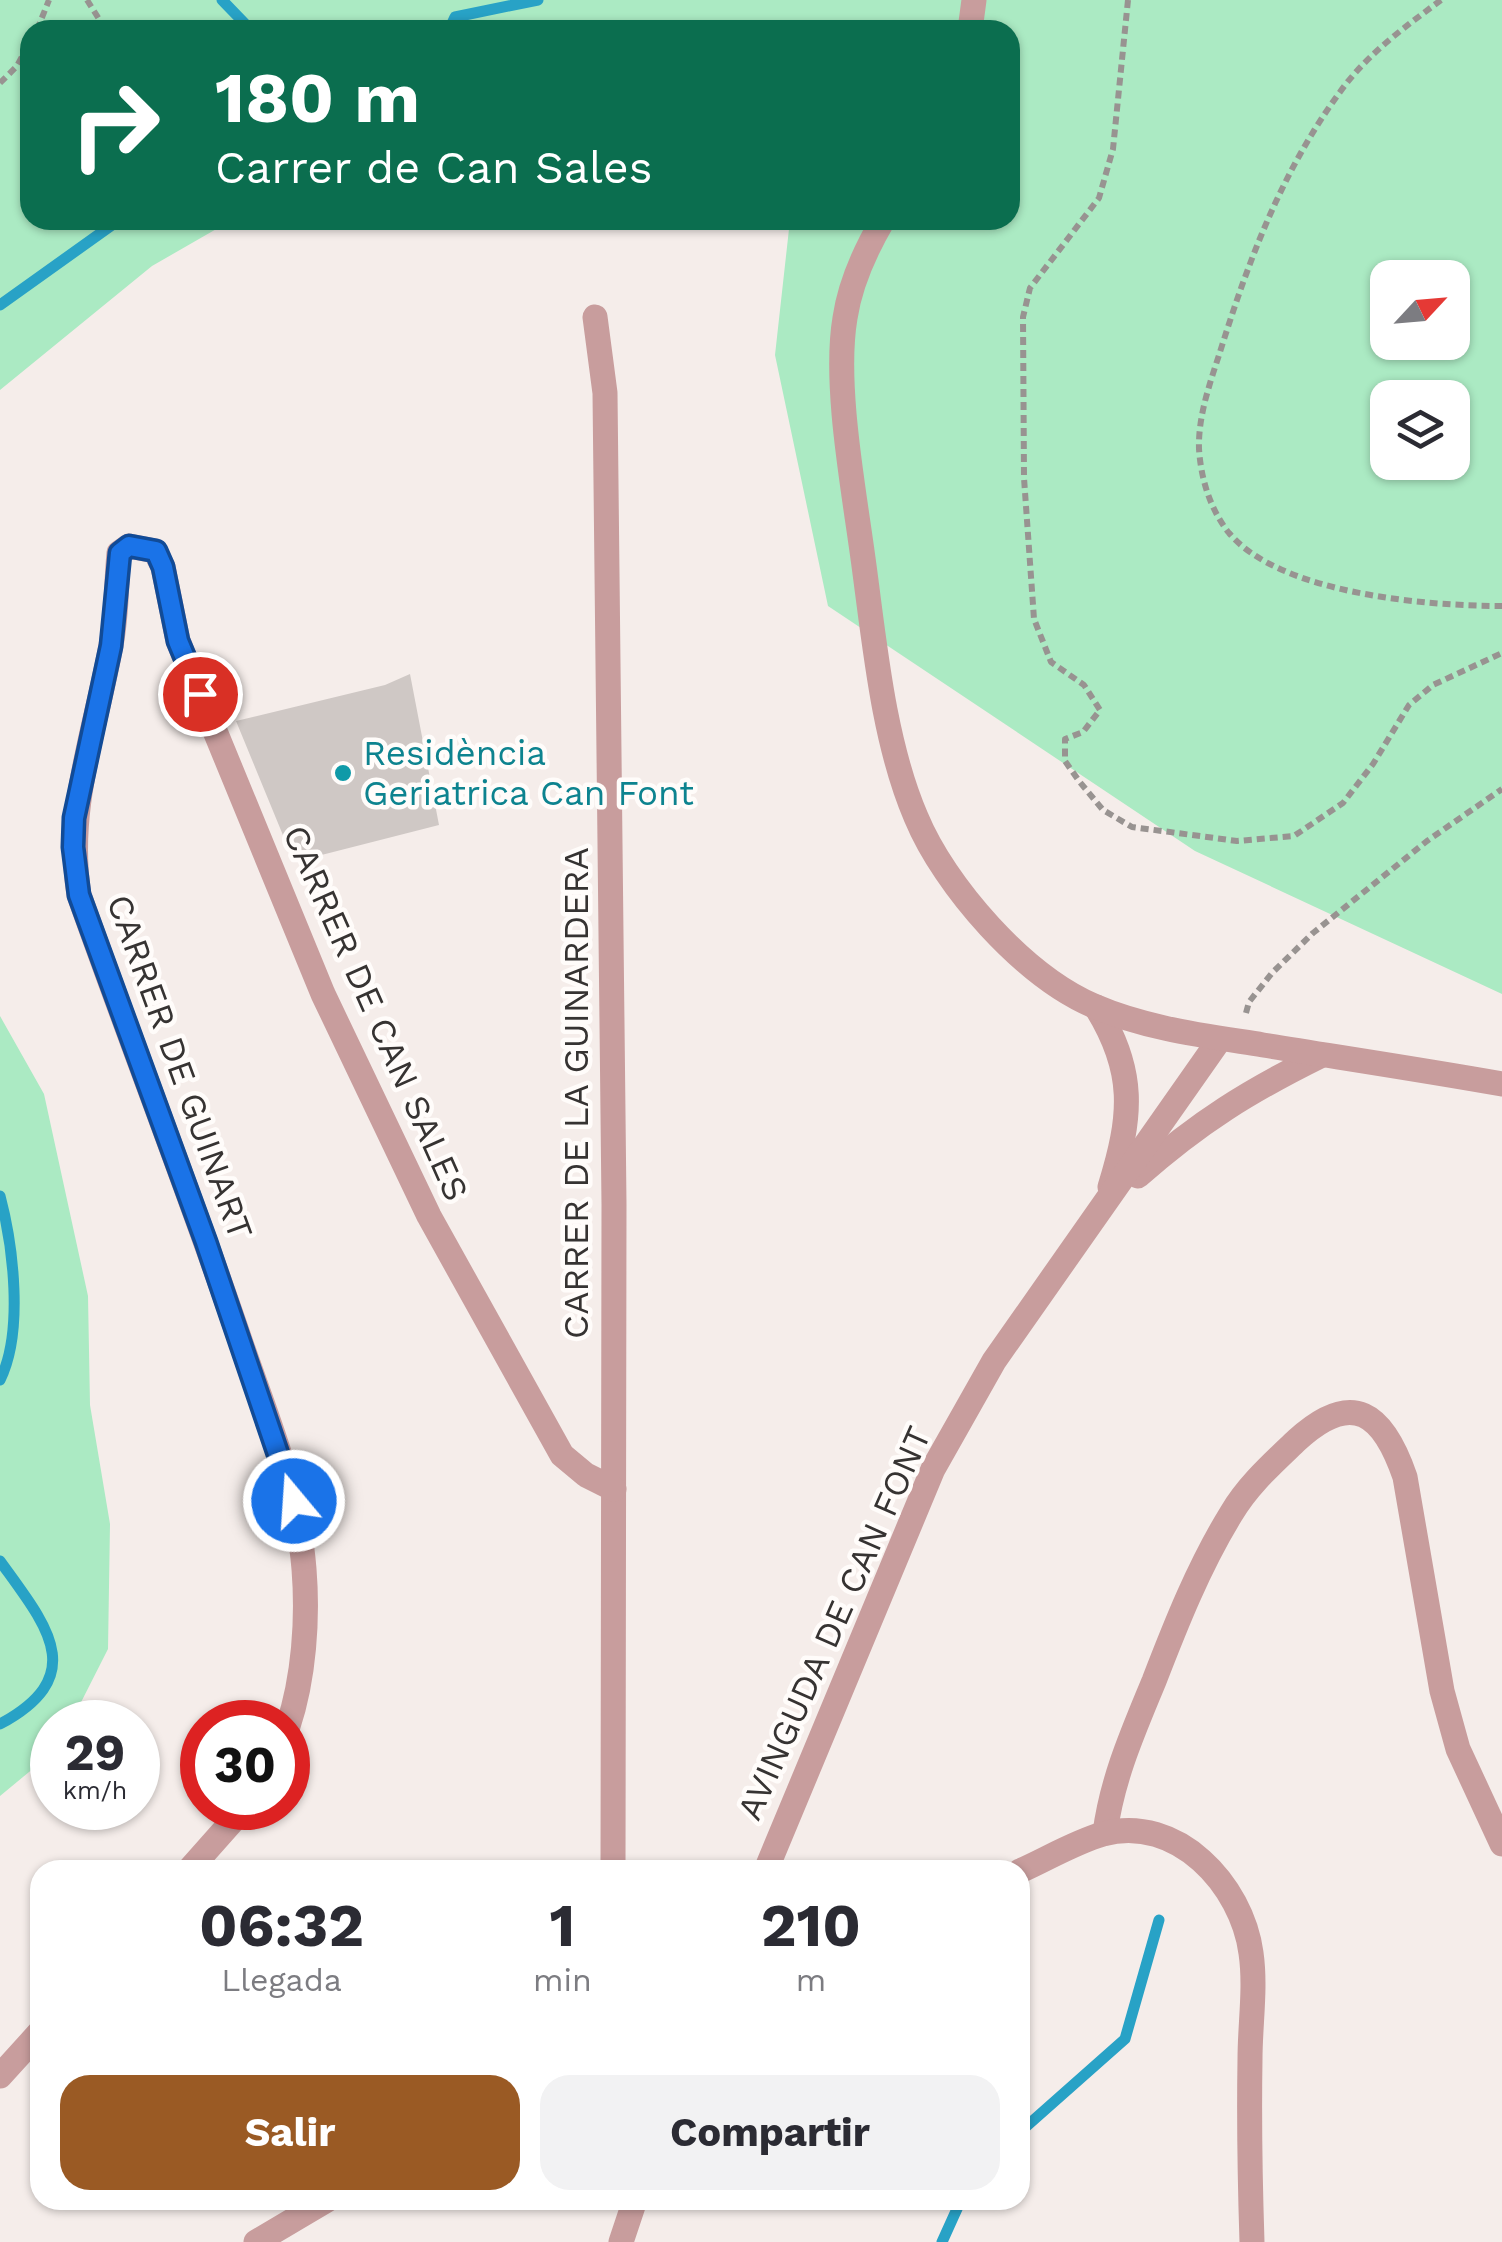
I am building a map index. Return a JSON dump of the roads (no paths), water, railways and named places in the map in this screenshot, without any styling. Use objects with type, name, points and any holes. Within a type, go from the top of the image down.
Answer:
[{"type":"street","points":[[878,230],[856,277],[844,318],[852,479],[894,748],[916,819],[954,883],[997,932],[1032,964],[1069,993],[1096,1007],[1228,1040],[1502,1084]]},
{"type":"street","name":"CARRER DE LA GUINARDERA","points":[[594,317],[602,351],[605,393],[614,1489],[613,1860]]},
{"type":"street","name":"CARRER DE CAN SALES","points":[[129,546],[156,551],[163,567],[178,641],[280,894],[428,1216],[562,1455],[586,1475],[614,1489]]},
{"type":"street","name":"CARRER DE GUINART","points":[[129,546],[120,553],[111,646],[74,818],[79,895],[206,1242],[294,1501],[304,1569],[304,1629],[295,1700]]},
{"type":"street","name":"AVINGUDA DE CAN FONT","points":[[1096,1007],[1117,1040],[1127,1100],[1120,1154],[1104,1206]]},
{"type":"street","name":"AVINGUDA DE CAN FONT","points":[[770,1860],[932,1469],[994,1361],[1228,1040]]},
{"type":"street","name":"AVINGUDA DE CAN FONT","points":[[1104,1206],[1190,1130],[1243,1095],[1322,1055]]},
{"type":"street","points":[[1106,1833],[1114,1779],[1178,1621],[1232,1512],[1258,1477],[1314,1424],[1328,1414],[1346,1411],[1376,1423],[1398,1457],[1414,1523],[1442,1692],[1458,1749],[1502,1844]]},
{"type":"street","points":[[198,1860],[224,1830]]},
{"type":"street","points":[[1030,1867],[1106,1833],[1132,1831],[1155,1835],[1197,1855],[1216,1876],[1244,1924],[1251,1952],[1248,2125],[1252,2242]]},
{"type":"street","points":[[0,2076],[30,2043]]},
{"type":"street","points":[[256,2242],[310,2210]]},
{"type":"street","points":[[621,2242],[632,2210]]},
{"type":"waterway","points":[[222,0],[241,20]]},
{"type":"waterway","points":[[454,20],[538,0]]},
{"type":"waterway","points":[[0,305],[105,230]]},
{"type":"waterway","points":[[0,1196],[14,1288],[12,1338],[0,1380]]},
{"type":"waterway","points":[[0,1561],[44,1628],[52,1668],[45,1687],[28,1706],[0,1724]]},
{"type":"waterway","points":[[1030,2123],[1125,2039],[1159,1920]]},
{"type":"waterway","points":[[942,2242],[956,2210]]},
{"type":"place","name":"Residència Geriatrica Can Font","points":[[343,773]]}]
